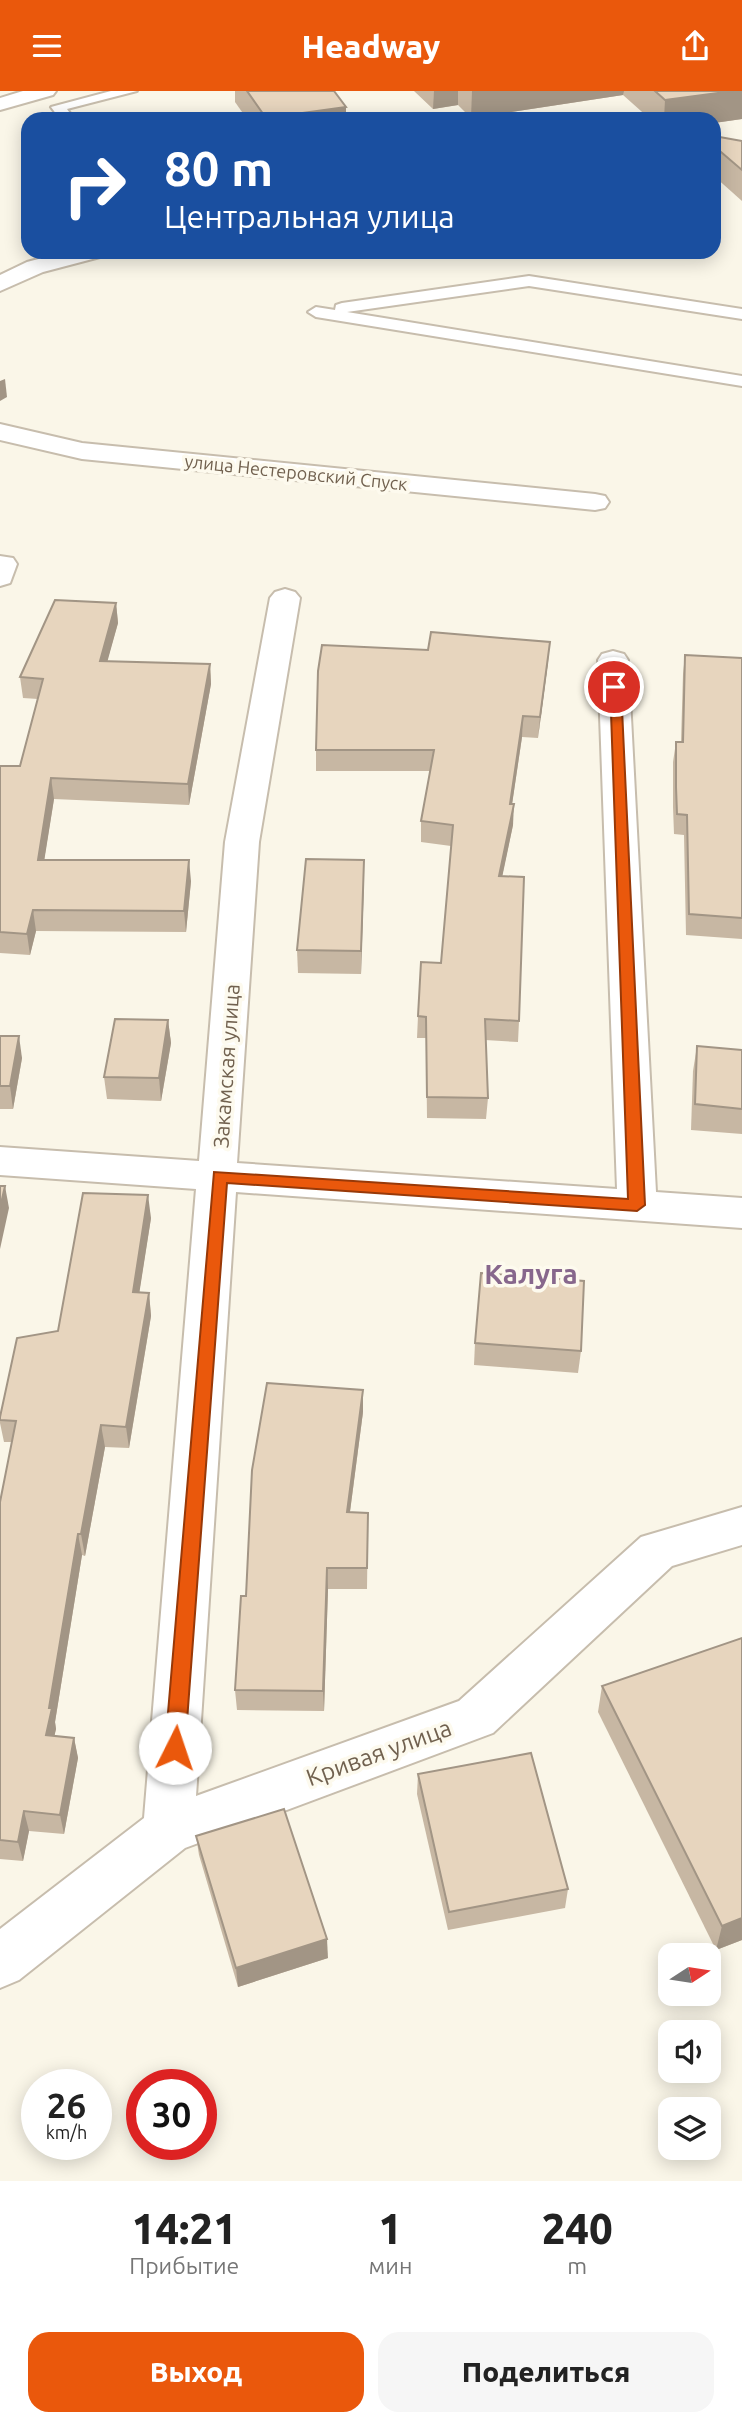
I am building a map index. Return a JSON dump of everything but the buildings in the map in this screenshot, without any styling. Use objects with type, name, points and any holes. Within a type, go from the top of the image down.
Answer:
[{"type":"street","points":[[0,104],[46,91]]},
{"type":"street","points":[[0,284],[35,267],[65,259]]},
{"type":"street","name":"улица Нестеровский Спуск","points":[[0,432],[82,451],[595,502]]},
{"type":"street","name":"Закамская улица","points":[[169,1830],[242,842],[285,598]]},
{"type":"street","points":[[613,660],[637,1205]]},
{"type":"street","points":[[0,1161],[742,1213]]},
{"type":"street","name":"Кривая улица","points":[[0,1962],[169,1830],[476,1717],[657,1551],[742,1526]]},
{"type":"lane","points":[[62,112],[58,107],[130,91]]},
{"type":"lane","points":[[742,314],[529,281],[316,312],[742,381]]},
{"type":"district","name":"Калуга","points":[[531,1274]]},
{"type":"route","points":[[175,1748],[219,1177],[637,1205],[614,687]]}]
